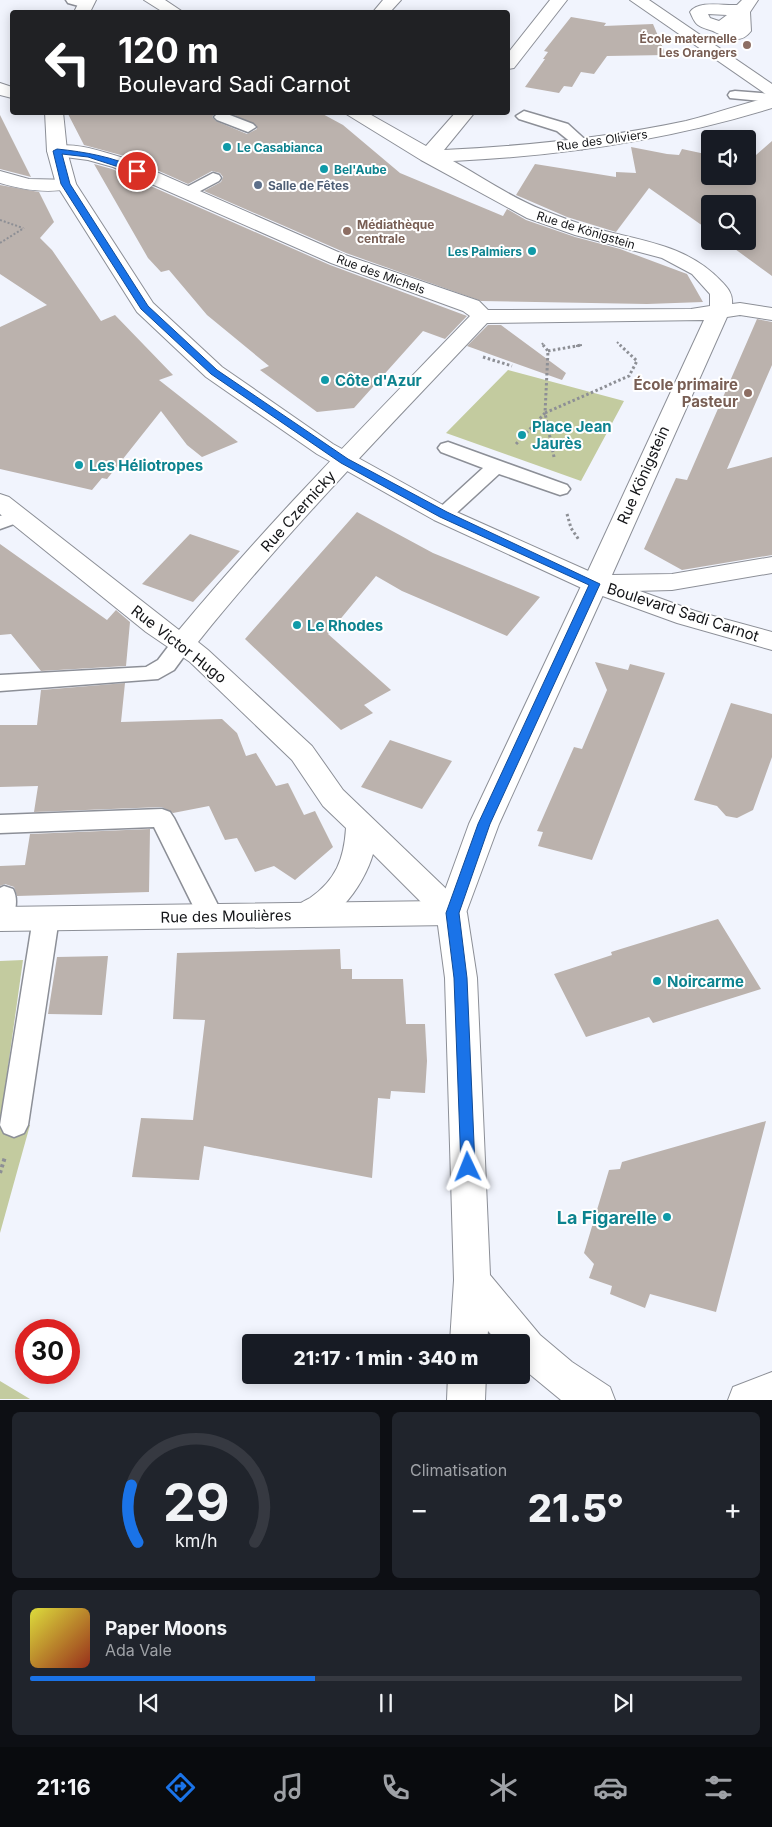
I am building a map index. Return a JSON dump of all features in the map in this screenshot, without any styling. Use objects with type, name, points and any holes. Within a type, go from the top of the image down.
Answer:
[{"type":"street","points":[[155,0],[172,10]]},
{"type":"street","points":[[383,10],[393,0]]},
{"type":"street","points":[[510,61],[559,0]]},
{"type":"street","points":[[638,0],[772,92]]},
{"type":"street","points":[[746,7],[721,28],[703,20],[698,12],[705,8],[739,10],[746,7]]},
{"type":"street","name":"Rue des Oliviers","points":[[428,156],[475,155],[582,144],[677,128],[744,111],[772,100]]},
{"type":"street","name":"Boulevard Sadi Carnot","points":[[54,115],[57,151],[66,184],[145,307],[214,372],[344,461],[444,515],[594,584],[686,617],[772,641]]},
{"type":"street","name":"Rue de Königstein","points":[[357,115],[534,214],[582,231],[668,254],[684,261],[699,270],[720,292],[722,301],[718,313]]},
{"type":"street","points":[[428,156],[463,115]]},
{"type":"street","name":"Rue des Michels","points":[[57,151],[89,154],[120,163],[338,259],[470,306],[478,311],[481,317]]},
{"type":"street","points":[[0,177],[28,185],[66,184]]},
{"type":"street","points":[[481,317],[718,313],[740,309],[772,314]]},
{"type":"street","name":"Rue Königstein","points":[[452,913],[484,824],[718,313]]},
{"type":"street","name":"Rue Czernicky","points":[[182,644],[234,580],[481,317]]},
{"type":"street","name":"Rue Victor Hugo","points":[[6,514],[199,656],[302,753],[333,798],[452,913]]},
{"type":"street","points":[[594,584],[672,582],[772,565]]},
{"type":"street","points":[[305,915],[323,905],[345,886],[356,864],[360,846],[361,825]]},
{"type":"street","name":"Rue des Moulières","points":[[2,911],[46,918],[452,913]]},
{"type":"street","points":[[452,913],[460,978],[472,1280],[469,1334]]},
{"type":"street","points":[[472,1280],[505,1326],[531,1353],[563,1378],[596,1400]]},
{"type":"street","points":[[466,1400],[467,1384]]},
{"type":"street","points":[[747,1400],[772,1390]]},
{"type":"lane","points":[[735,95],[772,100]]},
{"type":"lane","points":[[222,116],[248,127]]},
{"type":"lane","points":[[524,116],[560,124],[574,134],[582,144]]},
{"type":"lane","points":[[187,193],[213,178]]},
{"type":"lane","points":[[448,448],[560,489]]},
{"type":"lane","points":[[444,515],[496,466]]},
{"type":"lane","points":[[0,683],[150,674],[166,665],[182,644]]},
{"type":"lane","points":[[0,824],[162,818],[211,917]]},
{"type":"lane","points":[[14,1125],[46,918]]},
{"type":"path","points":[[0,220],[24,228],[0,243]]},
{"type":"path","points":[[496,466],[545,413],[629,376],[637,361],[615,340]]},
{"type":"path","points":[[545,413],[548,351]]},
{"type":"path","points":[[477,355],[512,366]]},
{"type":"green space","points":[[508,370],[624,401],[581,481],[446,433]]},
{"type":"green space","points":[[23,960],[0,1124],[0,961]]},
{"type":"green space","points":[[0,1124],[30,1125],[0,1233]]},
{"type":"green space","points":[[0,1381],[30,1399],[0,1399]]},
{"type":"building","points":[[571,17],[606,23],[604,26],[653,24],[666,55],[607,56],[594,74],[581,72],[572,87],[564,86],[559,93],[525,87],[545,59],[543,59],[548,52],[544,51]]},
{"type":"building","points":[[0,115],[31,177],[0,169]]},
{"type":"building","points":[[69,115],[214,115],[212,117],[216,121],[247,134],[257,129],[257,126],[234,115],[325,115],[343,125],[400,173],[503,216],[507,209],[526,220],[575,237],[620,249],[687,274],[703,302],[647,304],[481,301],[346,253],[204,191],[221,182],[223,177],[220,173],[212,171],[188,184],[128,157],[84,145]]},
{"type":"building","points":[[772,141],[772,276],[736,250],[756,250],[756,195],[701,195],[701,225],[649,188],[616,232],[567,217],[516,195],[535,164],[616,177],[616,172],[636,173],[631,147],[667,154],[679,155],[682,149],[701,153],[701,185],[756,185],[756,155]]},
{"type":"building","points":[[94,164],[112,169],[330,265],[467,316],[445,339],[423,331],[354,408],[317,412],[260,370],[269,366],[207,315],[169,270],[161,272],[148,258]]},
{"type":"building","points":[[0,185],[39,192],[54,222],[40,238],[52,250],[101,321],[115,315],[173,375],[159,380],[238,442],[202,457],[187,445],[161,411],[107,479],[102,478],[92,490],[0,469],[0,327],[47,305],[0,274]]},
{"type":"building","points":[[757,319],[772,322],[772,365],[727,469],[772,457],[772,555],[682,570],[644,549],[676,478],[687,480]]},
{"type":"building","points":[[488,325],[501,325],[566,373],[562,380],[467,346]]},
{"type":"building","name":"Le Rhodes","points":[[357,512],[433,553],[540,597],[507,636],[402,591],[376,576],[328,634],[391,690],[364,705],[373,713],[341,730],[245,639]]},
{"type":"building","points":[[190,534],[240,551],[193,602],[142,584]]},
{"type":"building","points":[[0,544],[107,620],[116,610],[130,622],[126,666],[41,671],[11,634],[0,635]]},
{"type":"building","points":[[595,662],[628,670],[630,664],[665,673],[592,860],[538,846],[543,832],[537,831],[574,747],[582,749],[607,690]]},
{"type":"building","points":[[125,683],[121,722],[222,719],[237,733],[246,756],[256,753],[276,786],[288,783],[304,815],[315,811],[333,847],[295,880],[274,866],[255,872],[237,838],[225,840],[209,806],[173,813],[162,807],[34,812],[38,786],[0,787],[0,725],[37,725],[41,690]]},
{"type":"building","points":[[731,703],[772,714],[772,757],[753,810],[737,818],[726,816],[717,806],[694,800]]},
{"type":"building","points":[[390,740],[452,761],[422,809],[361,787]]},
{"type":"building","points":[[150,829],[149,892],[17,896],[14,887],[5,884],[0,886],[0,866],[25,865],[30,834]]},
{"type":"building","name":"Noircarme","points":[[718,919],[761,989],[653,1023],[649,1017],[586,1037],[554,974],[612,955],[611,952]]},
{"type":"building","points":[[340,949],[341,969],[352,969],[352,979],[403,979],[406,1024],[425,1024],[427,1061],[425,1093],[391,1091],[390,1099],[378,1098],[372,1178],[204,1146],[199,1180],[132,1177],[141,1118],[193,1120],[205,1020],[173,1019],[177,953]]},
{"type":"building","points":[[108,956],[102,1015],[48,1014],[57,957]]},
{"type":"building","name":"La Figarelle","points":[[766,1121],[716,1312],[650,1294],[645,1308],[610,1294],[612,1286],[589,1278],[594,1264],[584,1253],[609,1170],[620,1169],[622,1162]]},
{"type":"place","name":"École maternelle Les Orangers","points":[[747,45]]},
{"type":"place","name":"Le Casabianca","points":[[227,147]]},
{"type":"place","name":"Bel'Aube","points":[[324,169]]},
{"type":"place","name":"Salle de Fêtes","points":[[258,185]]},
{"type":"place","name":"Médiathèque centrale","points":[[347,231]]},
{"type":"place","name":"Les Palmiers","points":[[532,251]]},
{"type":"place","name":"Côte d'Azur","points":[[325,380]]},
{"type":"place","name":"École primaire Pasteur","points":[[748,393]]},
{"type":"place","name":"Place Jean Jaurès","points":[[522,435]]},
{"type":"place","name":"Les Héliotropes","points":[[79,465]]},
{"type":"place","name":"Le Rhodes","points":[[297,625]]},
{"type":"place","name":"Noircarme","points":[[657,981]]},
{"type":"place","name":"La Figarelle","points":[[667,1217]]},
{"type":"route","points":[[137,171],[120,163],[89,154],[57,151],[66,184],[145,307],[214,372],[344,461],[444,515],[594,584],[579,613],[484,824],[452,913],[460,978],[468,1167]]}]
